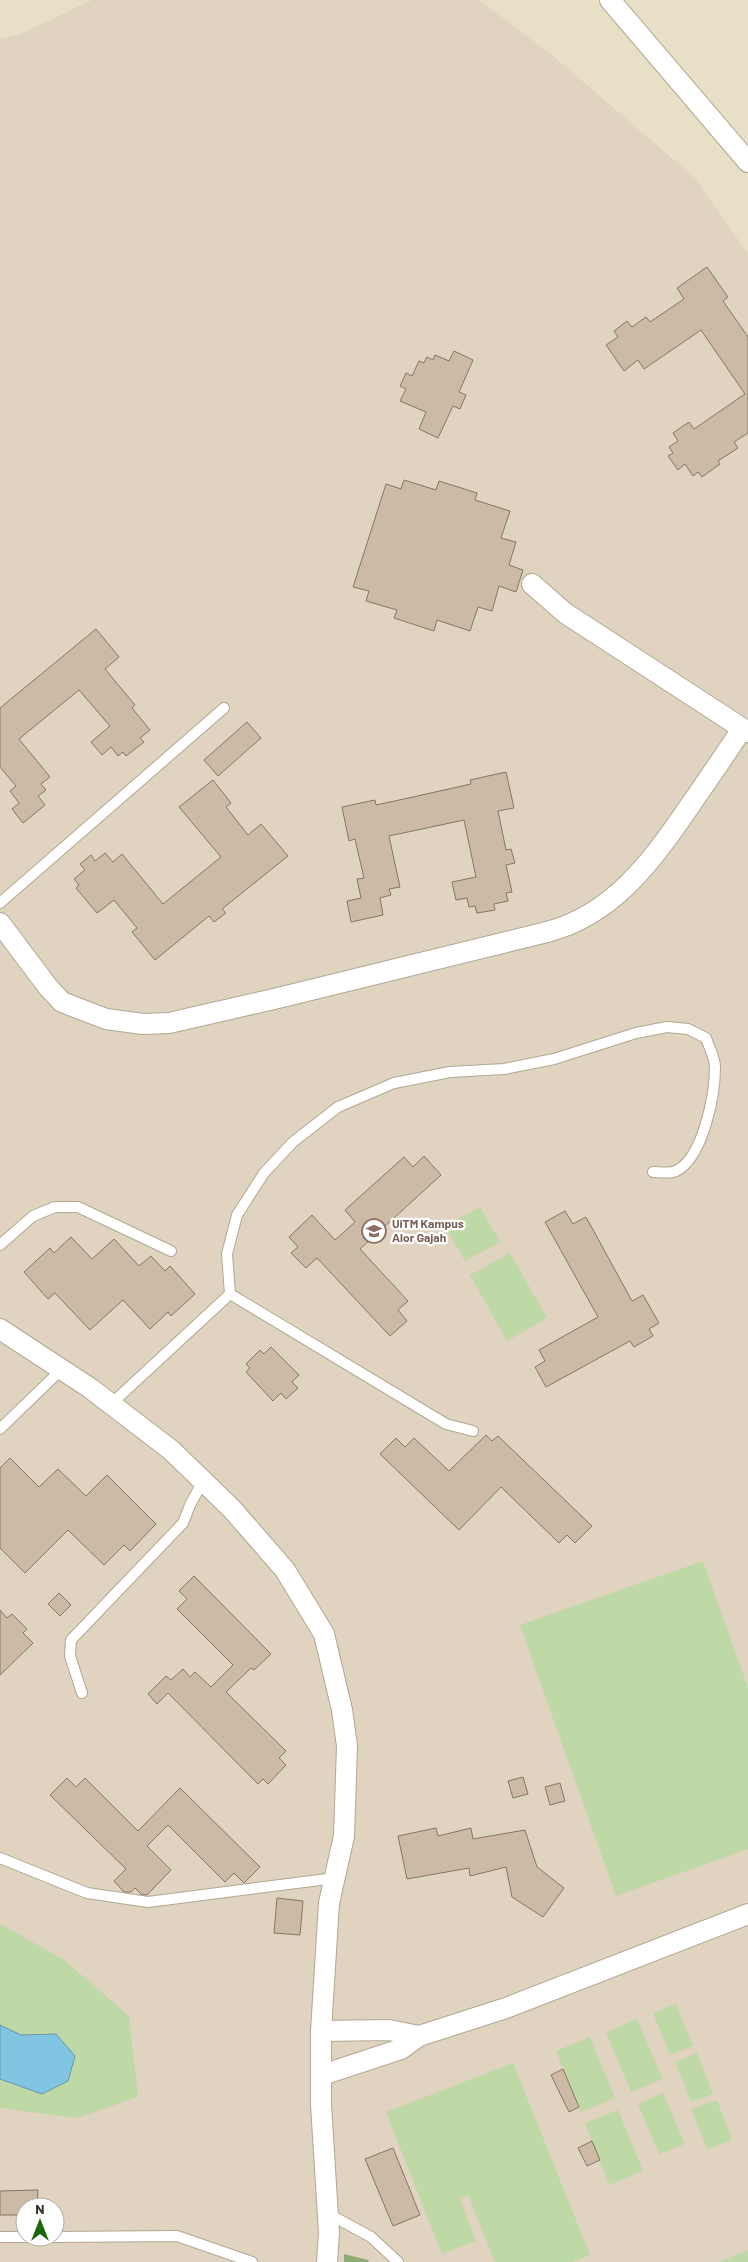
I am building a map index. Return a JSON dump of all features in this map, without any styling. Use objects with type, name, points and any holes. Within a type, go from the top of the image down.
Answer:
[{"type":"street","points":[[610,0],[748,162]]},
{"type":"street","points":[[0,923],[62,1002],[106,1019],[142,1024],[169,1023],[265,1002],[567,927],[598,909],[628,886],[660,850],[745,730],[565,613],[532,584]]},
{"type":"street","points":[[0,1329],[62,1369],[171,1450],[232,1510],[285,1570],[324,1634],[342,1710],[347,1746],[344,1836],[329,1903],[321,2031],[321,2104],[328,2213],[326,2262]]},
{"type":"street","points":[[322,2075],[401,2049],[419,2036],[506,2008],[748,1914]]},
{"type":"street","points":[[321,2031],[389,2030],[419,2036]]},
{"type":"lane","points":[[0,903],[224,708]]},
{"type":"lane","points":[[230,1294],[227,1254],[238,1215],[264,1173],[293,1142],[338,1107],[394,1084],[450,1072],[504,1069],[554,1059],[636,1033],[668,1027],[688,1029],[706,1038],[715,1066],[704,1131],[690,1160],[674,1172],[653,1172]]},
{"type":"lane","points":[[0,1246],[32,1216],[55,1208],[78,1208],[171,1252]]},
{"type":"lane","points":[[111,1404],[230,1294]]},
{"type":"lane","points":[[230,1294],[446,1424],[472,1431]]},
{"type":"lane","points":[[0,1429],[62,1369]]},
{"type":"lane","points":[[82,1693],[70,1656],[72,1640],[183,1523],[203,1481]]},
{"type":"lane","points":[[0,1858],[87,1893],[148,1902],[334,1878]]},
{"type":"lane","points":[[328,2213],[371,2237],[398,2262]]},
{"type":"lane","points":[[65,2237],[177,2236],[252,2262]]},
{"type":"lane","points":[[0,2237],[15,2237]]},
{"type":"shaded area","name":"UiTM Kampus Alor Gajah","points":[[92,0],[479,0],[553,56],[695,178],[748,254],[748,2262],[0,2262],[0,39],[21,34]]},
{"type":"green space","points":[[480,1207],[500,1242],[465,1261],[445,1226]]},
{"type":"green space","points":[[510,1253],[547,1318],[507,1341],[470,1275]]},
{"type":"green space","points":[[703,1561],[748,1688],[748,1849],[616,1896],[520,1625]]},
{"type":"green space","points":[[0,1924],[63,1959],[129,2016],[138,2097],[77,2118],[0,2108]]},
{"type":"green space","points":[[676,2004],[693,2046],[670,2055],[653,2013]]},
{"type":"green space","points":[[637,2019],[663,2079],[631,2092],[606,2032]]},
{"type":"green space","points":[[590,2037],[615,2098],[581,2112],[556,2051]]},
{"type":"green space","points":[[697,2053],[713,2094],[691,2102],[675,2062]]},
{"type":"green space","points":[[513,2063],[590,2255],[572,2262],[495,2262],[468,2195],[460,2198],[476,2241],[442,2254],[386,2112]]},
{"type":"green space","points":[[663,2093],[685,2144],[659,2154],[638,2104]]},
{"type":"green space","points":[[717,2100],[732,2140],[707,2149],[691,2109]]},
{"type":"green space","points":[[618,2110],[643,2171],[609,2185],[585,2123]]},
{"type":"green space","points":[[748,2250],[748,2262],[718,2262]]},
{"type":"green space","points":[[344,2254],[368,2260],[369,2262],[344,2262]]},
{"type":"water","points":[[0,2025],[21,2035],[56,2034],[75,2056],[68,2081],[42,2094],[0,2079]]},
{"type":"building","points":[[707,267],[728,297],[723,301],[748,337],[748,433],[734,442],[738,448],[718,461],[720,464],[702,477],[698,472],[693,476],[685,464],[678,470],[668,456],[673,453],[669,447],[678,441],[673,433],[689,422],[694,429],[745,394],[701,330],[644,369],[638,360],[624,371],[606,345],[618,337],[614,331],[627,321],[632,327],[646,317],[650,322],[684,299],[677,288]]},
{"type":"building","points":[[454,351],[473,360],[459,392],[466,395],[460,409],[453,406],[438,438],[419,429],[426,412],[400,401],[406,389],[400,386],[406,373],[412,376],[419,361],[424,363],[427,357],[433,360],[435,355],[449,361]]},
{"type":"building","points":[[404,480],[436,490],[439,481],[477,493],[475,500],[510,511],[501,538],[516,542],[509,565],[523,570],[516,592],[499,586],[492,611],[478,607],[470,631],[437,620],[434,631],[394,618],[397,610],[366,601],[369,591],[353,587],[386,484],[401,489]]},
{"type":"building","points":[[96,629],[119,657],[105,669],[135,705],[132,708],[150,730],[140,738],[144,742],[126,756],[123,752],[118,756],[111,747],[102,755],[91,742],[110,726],[79,690],[19,739],[50,777],[41,784],[46,790],[38,796],[45,805],[23,823],[12,809],[19,803],[10,791],[16,786],[0,767],[0,708]]},
{"type":"building","points":[[247,722],[261,738],[218,776],[204,760]]},
{"type":"building","points":[[506,772],[514,808],[498,811],[506,850],[511,849],[515,863],[506,865],[512,892],[506,893],[508,901],[494,904],[495,910],[477,913],[475,906],[469,907],[467,898],[456,900],[452,882],[476,877],[464,820],[389,836],[400,887],[389,889],[391,895],[380,898],[383,915],[351,922],[347,901],[361,898],[357,879],[364,878],[355,839],[349,841],[342,807],[375,800],[376,805],[471,784],[470,780]]},
{"type":"building","points":[[213,780],[231,803],[226,807],[248,835],[261,824],[288,856],[222,909],[226,913],[214,922],[209,916],[155,960],[132,932],[137,928],[114,900],[97,913],[76,888],[79,885],[74,879],[85,870],[80,864],[91,855],[95,861],[105,853],[113,862],[122,854],[163,904],[221,857],[179,807]]},
{"type":"building","points":[[424,1156],[441,1175],[360,1249],[408,1301],[398,1310],[407,1321],[390,1336],[317,1258],[306,1268],[291,1253],[298,1247],[289,1237],[312,1215],[335,1240],[355,1222],[345,1210],[404,1157],[413,1167]]},
{"type":"building","points":[[565,1211],[573,1224],[586,1217],[632,1301],[643,1295],[659,1323],[649,1329],[653,1336],[634,1347],[630,1341],[546,1387],[535,1367],[545,1361],[539,1350],[598,1317],[545,1222]]},
{"type":"building","points":[[71,1237],[92,1259],[114,1239],[139,1266],[151,1256],[165,1271],[170,1266],[195,1294],[171,1316],[168,1312],[150,1329],[123,1300],[90,1330],[55,1293],[48,1299],[24,1272],[50,1248],[54,1253]]},
{"type":"building","points":[[271,1347],[299,1375],[292,1382],[298,1388],[286,1399],[281,1393],[273,1401],[246,1372],[250,1368],[246,1364],[260,1350],[264,1354]]},
{"type":"building","points":[[486,1435],[492,1441],[498,1436],[592,1526],[575,1543],[567,1535],[559,1543],[501,1487],[459,1530],[380,1454],[396,1438],[405,1447],[414,1438],[449,1471]]},
{"type":"building","points":[[10,1458],[39,1487],[58,1469],[86,1496],[107,1475],[156,1524],[130,1551],[124,1545],[104,1565],[68,1530],[25,1573],[0,1548],[0,1468]]},
{"type":"building","points":[[194,1576],[271,1654],[254,1670],[251,1668],[226,1692],[286,1751],[279,1758],[286,1765],[268,1784],[263,1779],[258,1784],[168,1693],[157,1704],[148,1694],[166,1676],[171,1680],[183,1669],[190,1677],[195,1672],[211,1687],[233,1665],[177,1609],[187,1599],[179,1591]]},
{"type":"building","points":[[59,1593],[71,1605],[60,1616],[48,1604]]},
{"type":"building","points":[[0,1610],[7,1618],[12,1614],[27,1629],[23,1633],[33,1643],[0,1675]]},
{"type":"building","points":[[523,1777],[528,1794],[513,1798],[508,1781]]},
{"type":"building","points":[[67,1778],[76,1787],[85,1778],[138,1831],[180,1788],[260,1867],[244,1883],[234,1873],[225,1882],[168,1825],[147,1846],[171,1870],[147,1895],[141,1894],[135,1888],[131,1892],[124,1892],[114,1881],[126,1869],[50,1795]]},
{"type":"building","points":[[560,1783],[565,1801],[550,1805],[545,1787]]},
{"type":"building","points":[[436,1828],[438,1836],[471,1828],[473,1839],[525,1830],[537,1867],[564,1888],[543,1917],[512,1897],[506,1867],[470,1876],[469,1868],[407,1879],[398,1836]]},
{"type":"building","points":[[277,1898],[303,1901],[300,1935],[274,1933]]},
{"type":"building","points":[[563,2069],[579,2107],[569,2112],[551,2075]]},
{"type":"building","points":[[592,2141],[600,2160],[587,2166],[578,2148]]},
{"type":"building","points":[[393,2148],[420,2215],[393,2226],[365,2159]]},
{"type":"building","points":[[38,2190],[38,2197],[15,2197],[15,2215],[0,2215],[0,2191]]},
{"type":"place","name":"UiTM Kampus Alor Gajah","points":[[374,1231]]}]
